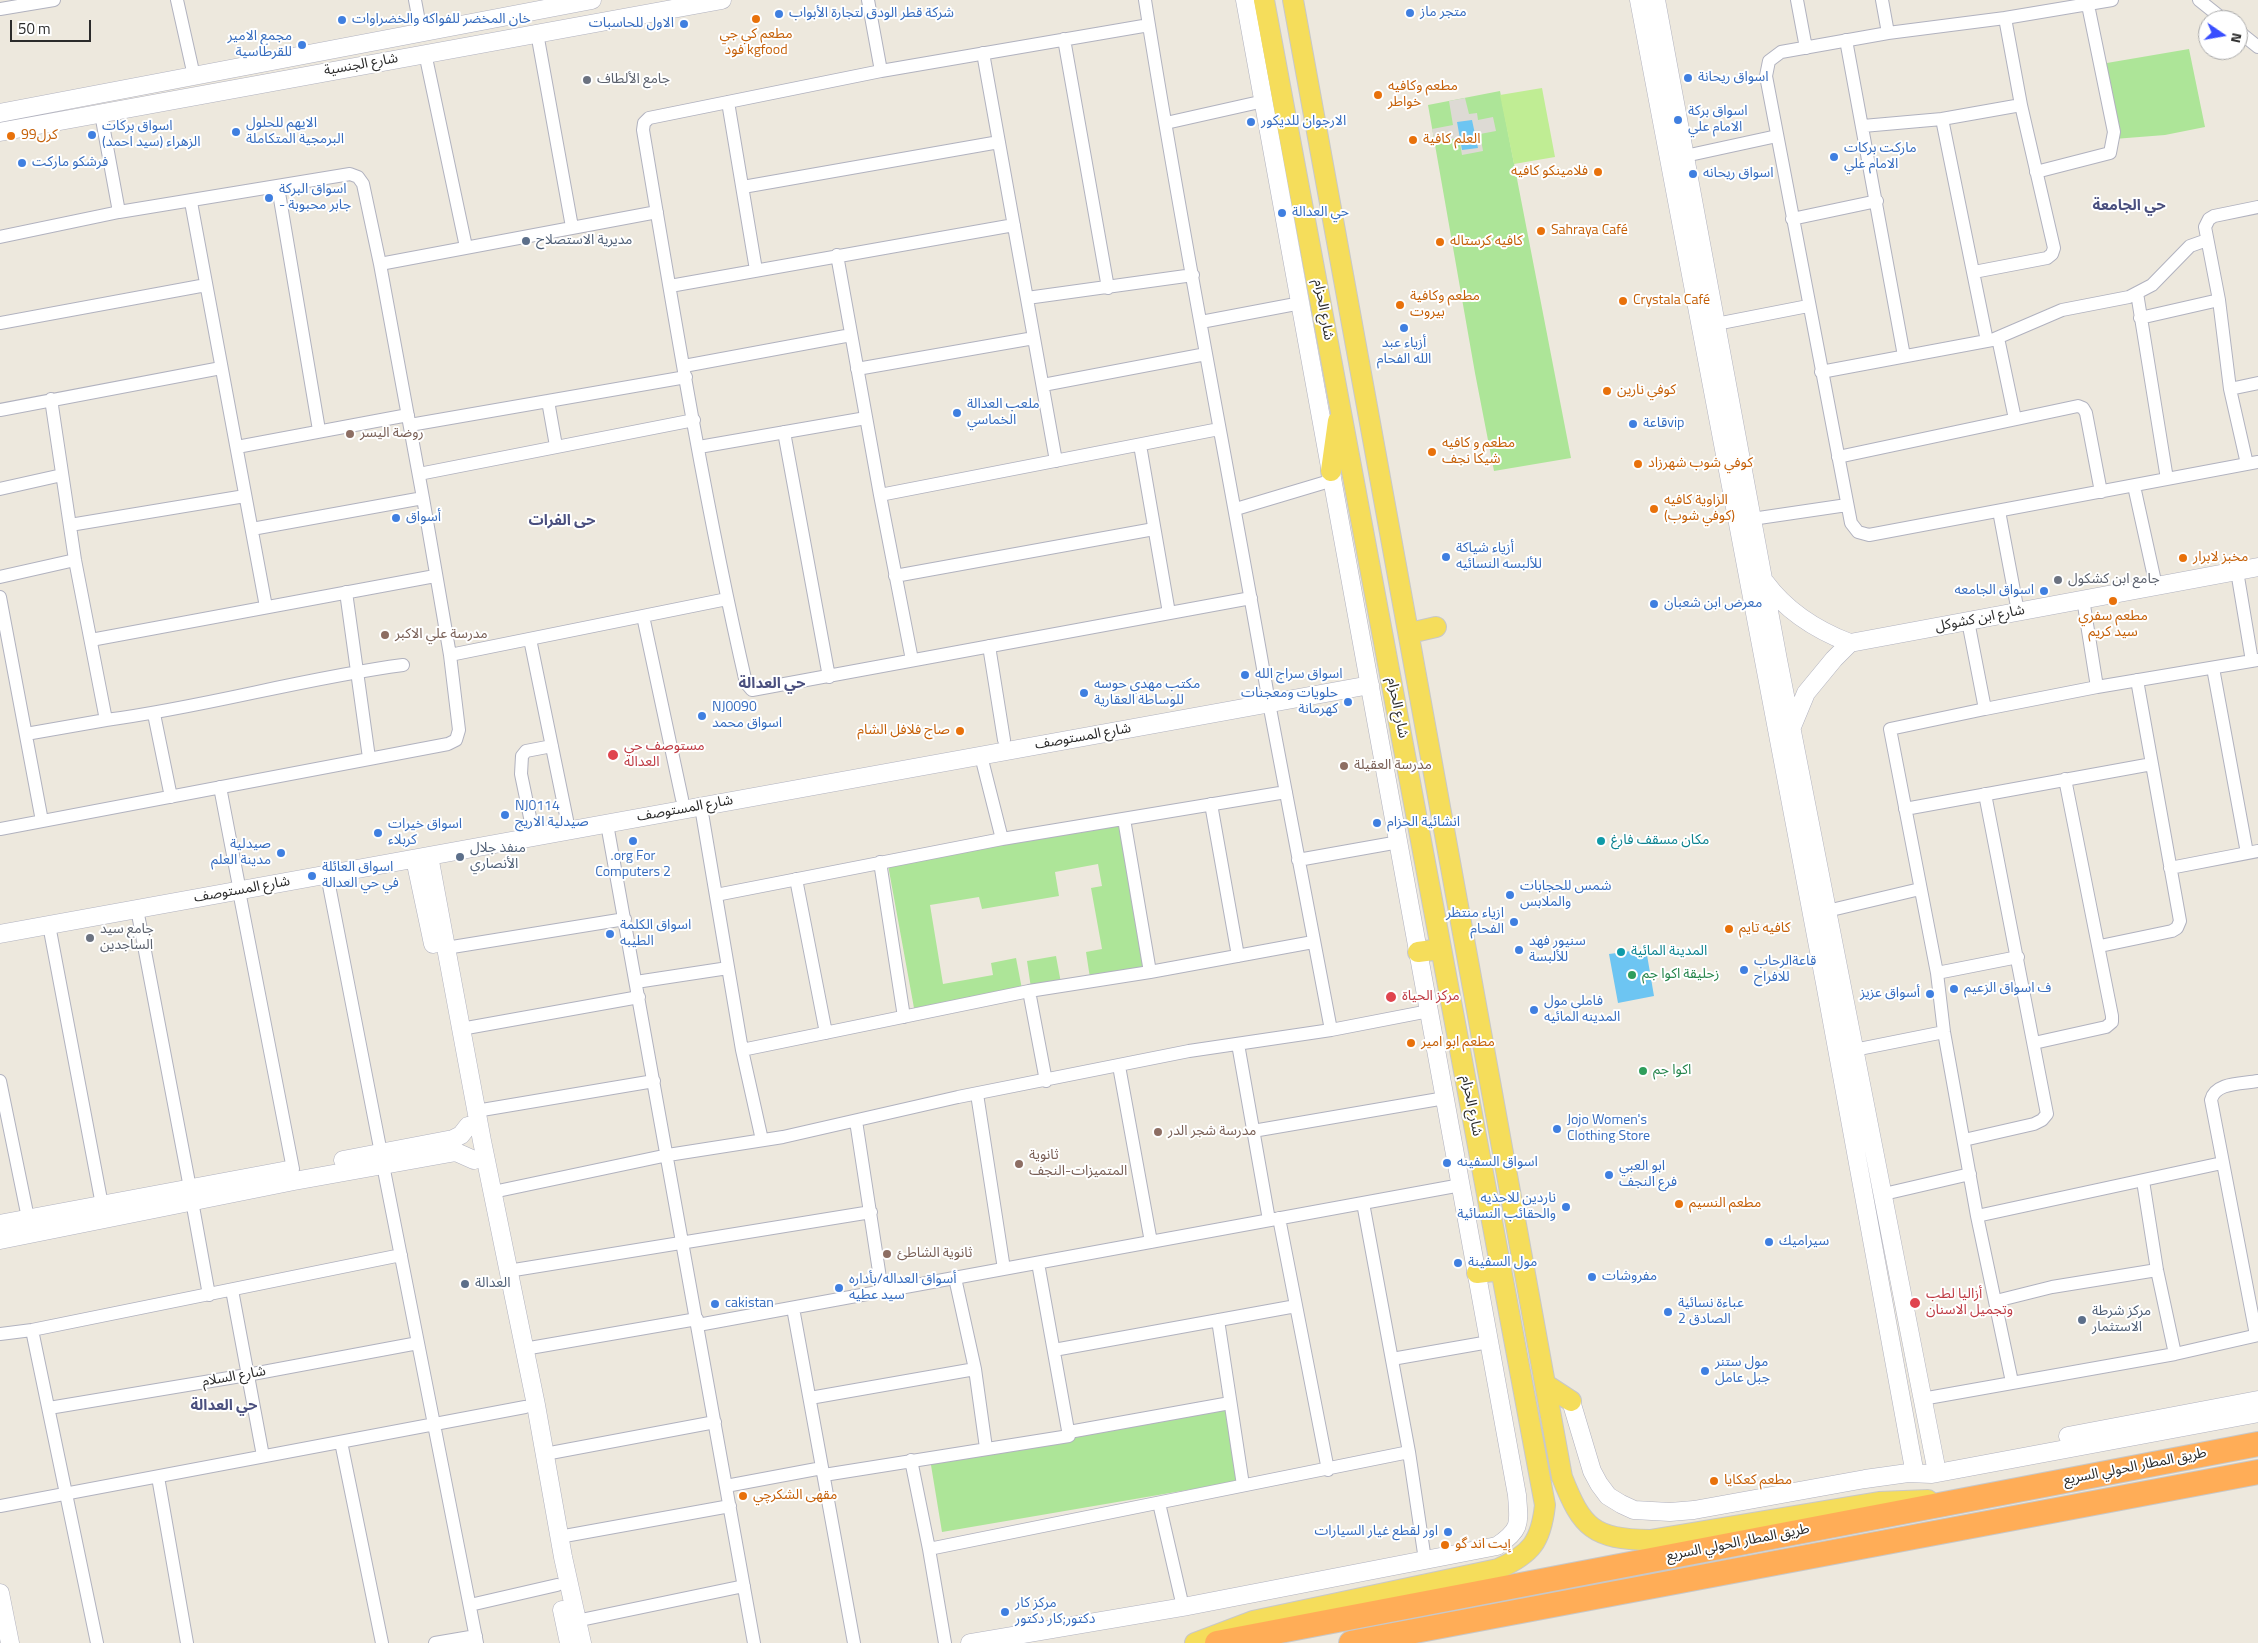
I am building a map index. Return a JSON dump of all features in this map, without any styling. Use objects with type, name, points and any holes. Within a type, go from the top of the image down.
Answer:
[{"type":"highway","name":"طريق المطار الحولي السريع","points":[[1217,1643],[2258,1444]]},
{"type":"highway","name":"طريق المطار الحولي السريع","points":[[1351,1643],[2258,1472]]},
{"type":"main road","name":"شارع الحزام","points":[[1195,1643],[1253,1621],[1498,1570],[1518,1560],[1531,1549],[1542,1528],[1545,1505],[1264,0]]},
{"type":"main road","name":"شارع الحزام","points":[[1293,0],[1410,633],[1434,776],[1562,1477],[1574,1508],[1584,1522],[1602,1534],[1625,1539],[1650,1540],[1879,1502],[1914,1499],[1958,1501]]},
{"type":"main road","points":[[1294,156],[1300,163],[1309,164],[1319,156],[1321,148]]},
{"type":"main road","points":[[1303,204],[1305,195],[1311,190],[1324,190],[1330,197]]},
{"type":"main road","points":[[1332,476],[1340,404]]},
{"type":"main road","points":[[1410,633],[1436,627]]},
{"type":"main road","points":[[1411,781],[1414,787],[1425,790],[1431,786],[1434,776]]},
{"type":"main road","points":[[1420,828],[1421,821],[1429,815],[1436,816],[1443,824]]},
{"type":"main road","points":[[1418,952],[1441,949]]},
{"type":"main road","points":[[1477,1273],[1501,1270]]},
{"type":"main road","points":[[1546,1384],[1572,1402]]},
{"type":"street","points":[[0,9],[54,0]]},
{"type":"street","points":[[178,0],[194,76]]},
{"type":"street","points":[[415,0],[421,32]]},
{"type":"street","points":[[593,0],[596,24]]},
{"type":"street","name":"شارع الجنسية","points":[[0,113],[593,0]]},
{"type":"street","name":"شارع الجنسية","points":[[0,132],[722,0]]},
{"type":"street","points":[[868,0],[881,71]]},
{"type":"street","points":[[1145,0],[1219,429],[1236,509],[1268,697],[1331,1030]]},
{"type":"street","points":[[970,1643],[1183,1607],[1497,1546],[1514,1535],[1519,1520],[1517,1495],[1246,0]]},
{"type":"street","points":[[1640,0],[1723,406],[1833,982],[1911,1471]]},
{"type":"street","points":[[1656,0],[1716,324],[1723,406],[1752,518],[1827,911],[1833,982],[1854,1050],[1884,1194],[1911,1344],[1935,1462]]},
{"type":"street","points":[[1797,0],[1806,48]]},
{"type":"street","points":[[1882,0],[1888,33]]},
{"type":"street","points":[[2112,0],[2088,5],[2045,6],[2005,18],[1846,40],[1776,54],[1767,66],[1766,76],[1808,306],[1852,526],[1858,532],[1865,535],[1999,512],[2253,463],[2230,389],[2206,224],[2212,217],[2258,207]]},
{"type":"street","points":[[2199,0],[2212,10]]},
{"type":"street","points":[[567,5],[571,28]]},
{"type":"street","points":[[2036,172],[2110,153],[2112,148],[2114,132],[2088,5]]},
{"type":"street","points":[[1974,272],[2044,259],[2052,254],[2054,244],[2021,105],[2005,18]]},
{"type":"street","points":[[1149,25],[881,71],[649,118],[644,123],[643,130],[685,371],[727,599],[746,683],[752,690],[1251,598]]},
{"type":"street","points":[[537,33],[572,227]]},
{"type":"street","points":[[1064,39],[1108,288]]},
{"type":"street","points":[[2248,39],[2258,47]]},
{"type":"street","points":[[1846,40],[1877,200],[1904,356]]},
{"type":"street","points":[[425,53],[466,247]]},
{"type":"street","points":[[983,53],[1056,461]]},
{"type":"street","points":[[1166,123],[1264,101]]},
{"type":"street","points":[[728,102],[756,270]]},
{"type":"street","points":[[1863,126],[1942,119],[2021,105]]},
{"type":"street","points":[[101,114],[119,212]]},
{"type":"street","points":[[1942,119],[1974,272],[2015,419]]},
{"type":"street","points":[[1685,156],[1777,136]]},
{"type":"street","points":[[743,187],[999,142]]},
{"type":"street","points":[[0,237],[119,212],[191,202],[350,174],[358,177],[363,184],[380,264],[419,474],[450,656],[459,730],[456,740],[448,744],[0,829]]},
{"type":"street","points":[[278,187],[319,430]]},
{"type":"street","points":[[1792,219],[1877,200]]},
{"type":"street","points":[[191,202],[266,607]]},
{"type":"street","points":[[380,264],[658,212]]},
{"type":"street","points":[[670,286],[1014,225]]},
{"type":"street","points":[[1821,372],[1992,340],[2062,310],[2137,294],[2152,284],[2190,246],[2207,240]]},
{"type":"street","points":[[838,256],[880,495],[912,660]]},
{"type":"street","points":[[1027,298],[1192,275]]},
{"type":"street","points":[[0,323],[206,285]]},
{"type":"street","points":[[2137,294],[2167,480]]},
{"type":"street","points":[[2140,318],[2218,300]]},
{"type":"street","points":[[1201,322],[1301,304]]},
{"type":"street","points":[[1716,324],[1808,306]]},
{"type":"street","points":[[237,447],[319,430],[548,401],[851,335]]},
{"type":"street","points":[[857,369],[1034,338]]},
{"type":"street","points":[[1043,385],[1206,354]]},
{"type":"street","points":[[0,410],[222,368]]},
{"type":"street","points":[[2230,389],[2258,383]]},
{"type":"street","points":[[51,399],[75,560],[106,720]]},
{"type":"street","points":[[548,401],[556,446]]},
{"type":"street","points":[[1838,457],[2078,406],[2083,408],[2086,413],[2102,492]]},
{"type":"street","points":[[699,447],[866,418]]},
{"type":"street","points":[[419,474],[694,420]]},
{"type":"street","points":[[880,495],[1219,429]]},
{"type":"street","points":[[784,432],[829,677]]},
{"type":"street","points":[[1140,445],[1169,613]]},
{"type":"street","points":[[0,489],[62,475]]},
{"type":"street","points":[[1236,509],[1332,476]]},
{"type":"street","points":[[2134,486],[2156,586]]},
{"type":"street","points":[[70,525],[245,496]]},
{"type":"street","points":[[252,529],[423,498]]},
{"type":"street","points":[[1752,518],[1847,505]]},
{"type":"street","points":[[1999,512],[2018,612]]},
{"type":"street","points":[[895,576],[1154,529]]},
{"type":"street","points":[[0,577],[75,560]]},
{"type":"street","name":"شارع ابن كشوكل","points":[[1850,644],[2258,567]]},
{"type":"street","points":[[2012,1382],[1977,1216],[1944,1032],[1936,973],[1890,728],[2097,687],[2255,660],[2237,571]]},
{"type":"street","points":[[91,640],[435,576]]},
{"type":"street","points":[[1763,580],[1777,600],[1788,609],[1825,634],[1850,644],[1834,659],[1806,693],[1791,729]]},
{"type":"street","points":[[346,592],[369,758]]},
{"type":"street","points":[[0,597],[42,821]]},
{"type":"street","points":[[450,656],[727,599]]},
{"type":"street","points":[[2083,600],[2097,687]]},
{"type":"street","points":[[643,616],[682,799]]},
{"type":"street","points":[[1968,621],[1985,709]]},
{"type":"street","points":[[530,639],[567,820]]},
{"type":"street","points":[[989,646],[1004,740]]},
{"type":"street","points":[[26,734],[154,714],[356,671],[403,665]]},
{"type":"street","points":[[2170,868],[2253,852],[2213,668]]},
{"type":"street","name":"شارع المستوصف","points":[[0,924],[239,886],[532,826],[682,799],[762,790],[981,756],[1079,732],[1369,679]]},
{"type":"street","points":[[2100,946],[2172,931],[2178,928],[2180,921],[2137,680]]},
{"type":"street","points":[[154,714],[171,796]]},
{"type":"street","name":"شارع المستوصف","points":[[299,875],[327,875],[701,806],[762,790],[1004,740],[1079,732]]},
{"type":"street","points":[[532,826],[520,764],[522,756],[526,751],[552,746]]},
{"type":"street","points":[[981,756],[1002,839]]},
{"type":"street","points":[[1906,809],[2152,764]]},
{"type":"street","points":[[2034,1043],[2106,1027],[2112,1022],[2100,946],[2065,779]]},
{"type":"street","points":[[220,787],[293,1169]]},
{"type":"street","points":[[716,895],[1002,839],[1286,792]]},
{"type":"street","points":[[1964,1140],[2034,1124],[2042,1120],[2047,1114],[1985,794]]},
{"type":"street","points":[[1211,804],[1238,956]]},
{"type":"street","points":[[701,806],[742,1050],[762,1140]]},
{"type":"street","points":[[1124,819],[1150,972]]},
{"type":"street","points":[[607,824],[684,1243],[754,1643]]},
{"type":"street","points":[[1298,860],[1398,842]]},
{"type":"street","points":[[422,858],[472,1118],[493,1192],[502,1272],[525,1408],[558,1559],[582,1643]]},
{"type":"street","points":[[880,862],[904,1017]]},
{"type":"street","points":[[327,875],[476,1640],[435,1643]]},
{"type":"street","points":[[796,879],[826,1033]]},
{"type":"street","points":[[1827,911],[1920,889]]},
{"type":"street","name":"شارع المستوصف","points":[[0,934],[137,909],[191,894]]},
{"type":"street","points":[[137,909],[209,1295]]},
{"type":"street","points":[[440,949],[625,920]]},
{"type":"street","points":[[49,925],[102,1205]]},
{"type":"street","points":[[742,1050],[1029,991],[1150,972],[1313,942]]},
{"type":"street","points":[[440,949],[461,1029],[472,1118],[474,1160],[502,1272],[524,1349],[544,1454],[559,1537],[557,1584],[569,1643]]},
{"type":"street","points":[[1936,973],[2018,957]]},
{"type":"street","points":[[636,982],[728,968]]},
{"type":"street","points":[[1029,991],[1046,1082]]},
{"type":"street","points":[[461,1029],[639,998]]},
{"type":"street","points":[[493,1192],[668,1155],[762,1140],[1119,1066],[1238,1044],[1331,1030],[1429,1011]]},
{"type":"street","points":[[1854,1050],[1944,1032]]},
{"type":"street","points":[[1238,1044],[1253,1130],[1296,1306],[1328,1470]]},
{"type":"street","points":[[1119,1066],[1151,1242]]},
{"type":"street","points":[[0,1081],[30,1226]]},
{"type":"street","points":[[0,1224],[30,1226],[454,1145],[472,1118],[654,1081]]},
{"type":"street","points":[[1922,1399],[2175,1354],[2257,1335],[2211,1100],[2213,1093],[2219,1088],[2258,1081]]},
{"type":"street","points":[[977,1094],[1004,1269]]},
{"type":"street","points":[[1253,1130],[1445,1098]]},
{"type":"street","points":[[856,1121],[882,1292]]},
{"type":"street","points":[[454,1145],[474,1160]]},
{"type":"street","points":[[0,1240],[30,1226],[102,1205],[191,1195],[293,1169],[382,1159]]},
{"type":"street","points":[[1977,1216],[2222,1163]]},
{"type":"street","points":[[1884,1194],[1970,1174]]},
{"type":"street","points":[[2143,1180],[2157,1270],[2175,1354]]},
{"type":"street","points":[[524,1349],[793,1308],[1461,1185]]},
{"type":"street","points":[[1363,1203],[1409,1452],[1425,1560]]},
{"type":"street","points":[[502,1272],[870,1212]]},
{"type":"street","points":[[0,1334],[32,1330],[401,1255]]},
{"type":"street","points":[[726,1486],[911,1460],[930,1459],[986,1448],[1069,1436],[1038,1263]]},
{"type":"street","points":[[1996,1301],[2052,1288],[2157,1270]]},
{"type":"street","points":[[955,1278],[975,1369],[986,1448]]},
{"type":"street","points":[[232,1290],[263,1456]]},
{"type":"street","points":[[1054,1350],[1296,1306]]},
{"type":"street","points":[[793,1308],[854,1643]]},
{"type":"street","points":[[1218,1320],[1243,1485]]},
{"type":"street","points":[[32,1330],[97,1643]]},
{"type":"street","points":[[1392,1359],[1489,1342]]},
{"type":"street","name":"شارع السلام","points":[[48,1408],[247,1376],[418,1343]]},
{"type":"street","points":[[1892,1347],[1911,1344]]},
{"type":"street","points":[[810,1398],[975,1369]]},
{"type":"street","points":[[1572,1402],[1592,1471],[1599,1484],[1614,1500],[1634,1510],[1670,1512],[1694,1510],[1911,1471],[1935,1462],[2258,1400]]},
{"type":"street","points":[[1069,1432],[1230,1402]]},
{"type":"street","points":[[0,1506],[525,1408]]},
{"type":"street","points":[[1911,1471],[1932,1474],[2258,1413]]},
{"type":"street","points":[[544,1454],[715,1422]]},
{"type":"street","points":[[341,1442],[382,1643]]},
{"type":"street","points":[[929,1549],[1243,1485],[1328,1470],[1409,1452]]},
{"type":"street","points":[[911,1460],[946,1643]]},
{"type":"street","points":[[158,1476],[187,1643]]},
{"type":"street","points":[[1159,1503],[1183,1607]]},
{"type":"street","points":[[559,1537],[730,1506]]},
{"type":"street","points":[[470,1605],[557,1584]]},
{"type":"street","points":[[576,1621],[744,1586]]},
{"type":"street","points":[[0,1594],[10,1643]]},
{"type":"green space","points":[[2189,49],[2205,127],[2165,135],[2114,139],[2101,64]]},
{"type":"green space","points":[[1542,88],[1555,157],[1514,164],[1500,95]]},
{"type":"green space","points":[[1500,91],[1571,458],[1494,471],[1428,105]]},
{"type":"green space","points":[[1119,825],[1144,968],[1090,978],[1086,952],[1102,949],[1091,888],[1102,886],[1098,864],[1055,872],[1059,896],[982,909],[979,897],[930,905],[943,984],[993,975],[991,963],[1016,958],[1022,989],[914,1008],[888,865]]},
{"type":"green space","points":[[1056,956],[1061,983],[1031,988],[1027,961]]},
{"type":"green space","points":[[1228,1408],[1240,1481],[942,1532],[930,1459]]},
{"type":"shaded area","points":[[1465,98],[1469,114],[1477,113],[1478,120],[1493,117],[1496,131],[1480,134],[1483,151],[1462,155],[1459,138],[1435,142],[1432,129],[1453,125],[1449,101]]},
{"type":"water","points":[[1472,120],[1478,148],[1462,150],[1457,122]]},
{"type":"water","name":"زحليقة اكوا جم","points":[[1646,949],[1654,996],[1618,1003],[1609,954]]},
{"type":"place","name":"متجر ماز","points":[[1410,13]]},
{"type":"place","name":"شركة قطر الودق لتجارة الأبواب","points":[[779,14]]},
{"type":"place","name":"مطعم کي جي فود kgfood","points":[[756,19]]},
{"type":"place","name":"خان المخضر للفواكه والخضراوات","points":[[342,20]]},
{"type":"place","name":"الاول للحاسبات","points":[[684,24]]},
{"type":"place","name":"مجمع الامير للقرطاسية","points":[[302,45]]},
{"type":"place","name":"اسواق ريحانة","points":[[1688,78]]},
{"type":"place","name":"جامع الألطاف","points":[[587,80]]},
{"type":"place","name":"مطعم وكافيه خواطر","points":[[1378,95]]},
{"type":"place","name":"اسواق بركة الامام علي","points":[[1678,120]]},
{"type":"place","name":"الارجوان للديكور","points":[[1251,122]]},
{"type":"place","name":"الايهم للحلول البرمجية المتكاملة","points":[[236,132]]},
{"type":"place","name":"اسواق بركات الزهراء (سيد احمد)","points":[[92,135]]},
{"type":"place","name":"كرل99","points":[[11,136]]},
{"type":"place","name":"العلم كافية","points":[[1413,140]]},
{"type":"place","name":"ماركت بركات الامام علي","points":[[1834,157]]},
{"type":"place","name":"فرشكو ماركت","points":[[22,163]]},
{"type":"place","name":"فلامينكو كافيه","points":[[1598,172]]},
{"type":"place","name":"اسواق ريحانه","points":[[1693,174]]},
{"type":"place","name":"اسواق البركة - جابر محبوبة","points":[[269,198]]},
{"type":"place","name":"حي العدالة","points":[[1282,213]]},
{"type":"place","name":"Sahraya Café","points":[[1541,231]]},
{"type":"place","name":"مديرية الاستصلاح","points":[[526,241]]},
{"type":"place","name":"كافيه كرستاله","points":[[1440,242]]},
{"type":"place","name":"Crystala Café","points":[[1623,301]]},
{"type":"place","name":"مطعم وكافية بيروت","points":[[1400,305]]},
{"type":"place","name":"أزياء عبد الله الفحام","points":[[1404,328]]},
{"type":"place","name":"كوفي نارين","points":[[1607,391]]},
{"type":"place","name":"ملعب العدالة الخماسي","points":[[957,413]]},
{"type":"place","name":"قاعةvip","points":[[1633,424]]},
{"type":"place","name":"روضة اليسر","points":[[350,434]]},
{"type":"place","name":"مطعم و كافيه شيكا نجف","points":[[1432,452]]},
{"type":"place","name":"كوفي شوب شهرزاد","points":[[1638,464]]},
{"type":"place","name":"الزاوية كافيه (كوفي شوب)","points":[[1654,509]]},
{"type":"place","name":"أسواق","points":[[396,518]]},
{"type":"place","name":"أزياء شياكة للألبسه النسائيه","points":[[1446,557]]},
{"type":"place","name":"مخبز لابرار","points":[[2183,558]]},
{"type":"place","name":"جامع ابن كشكول","points":[[2058,580]]},
{"type":"place","name":"اسواق الجامعه","points":[[2044,591]]},
{"type":"place","name":"مطعم سفري سيد كريم","points":[[2113,601]]},
{"type":"place","name":"معرض ابن شعبان","points":[[1654,604]]},
{"type":"place","name":"مدرسة علي الاكبر","points":[[385,635]]},
{"type":"place","name":"اسواق سراج الله","points":[[1245,675]]},
{"type":"place","name":"مكتب مهدي حوسه للوساطة العقارية","points":[[1084,693]]},
{"type":"place","name":"حلويات ومعجنات كهرمانة","points":[[1348,702]]},
{"type":"place","name":"NJ0090 اسواق محمد","points":[[702,716]]},
{"type":"place","name":"صاج فلافل الشام","points":[[960,731]]},
{"type":"place","name":"مستوصف حي العداله","points":[[613,755]]},
{"type":"place","name":"مدرسة العقيلة","points":[[1344,766]]},
{"type":"place","name":"NJ0114 صيدلية الاريج","points":[[505,815]]},
{"type":"place","name":"انشائية الحزام","points":[[1377,823]]},
{"type":"place","name":"اسواق خيرات كربلاء","points":[[378,833]]},
{"type":"place","name":".org For Computers 2","points":[[633,841]]},
{"type":"place","name":"مكان مسقف فارغ","points":[[1601,841]]},
{"type":"place","name":"صيدلية مدينة العلم","points":[[281,853]]},
{"type":"place","name":"منفذ جلال الأنصاري","points":[[460,857]]},
{"type":"place","name":"اسواق العائلة في حي العدالة","points":[[312,876]]},
{"type":"place","name":"شمس للحجابات والملابس","points":[[1510,895]]},
{"type":"place","name":"ازياء منتظر الفحام","points":[[1514,922]]},
{"type":"place","name":"كافيه تايم","points":[[1729,929]]},
{"type":"place","name":"اسواق الكلمة الطيبه","points":[[610,934]]},
{"type":"place","name":"جامع سيد الساجدين","points":[[90,938]]},
{"type":"place","name":"سنيور فهد للألبسة","points":[[1519,950]]},
{"type":"place","name":"المدينة المائية","points":[[1621,952]]},
{"type":"place","name":"قاعةالرحاب للافراح","points":[[1744,970]]},
{"type":"place","name":"زحليقة اكوا جم","points":[[1632,975]]},
{"type":"place","name":"ف اسواق الزعيم","points":[[1954,989]]},
{"type":"place","name":"أسواق عزيز","points":[[1930,994]]},
{"type":"place","name":"مركز الحياة","points":[[1391,997]]},
{"type":"place","name":"فاملي مول المدينه المائيه","points":[[1534,1010]]},
{"type":"place","name":"مطعم ابو امير","points":[[1411,1043]]},
{"type":"place","name":"اكوا جم","points":[[1643,1071]]},
{"type":"place","name":"Jojo Women's Clothing Store","points":[[1557,1129]]},
{"type":"place","name":"مدرسة شجر الدر","points":[[1158,1132]]},
{"type":"place","name":"اسواق السفينه","points":[[1447,1163]]},
{"type":"place","name":"ثانوية المتميزات-النجف","points":[[1019,1164]]},
{"type":"place","name":"ابو العبي فرع النجف","points":[[1609,1175]]},
{"type":"place","name":"مطعم النسيم","points":[[1679,1204]]},
{"type":"place","name":"ناردين للاحذيه والحقائب النسائية","points":[[1566,1207]]},
{"type":"place","name":"سيراميك","points":[[1769,1242]]},
{"type":"place","name":"ثانوية الشاطئ","points":[[887,1254]]},
{"type":"place","name":"مول السفينة","points":[[1458,1263]]},
{"type":"place","name":"مفروشات","points":[[1592,1277]]},
{"type":"place","name":"العدالة","points":[[465,1284]]},
{"type":"place","name":"أسواق العداله/بأداره سيد عطيه","points":[[839,1288]]},
{"type":"place","name":"أزاليا لطب وتجميل الاسنان","points":[[1915,1303]]},
{"type":"place","name":"cakistan","points":[[715,1304]]},
{"type":"place","name":"عباءة نسائية الصادق 2","points":[[1668,1312]]},
{"type":"place","name":"مركز شرطة الاستثمار","points":[[2082,1320]]},
{"type":"place","name":"مول ستنر جبل عامل","points":[[1705,1371]]},
{"type":"place","name":"مطعم كعكايا","points":[[1714,1481]]},
{"type":"place","name":"مقهى الشكرچي","points":[[743,1496]]},
{"type":"place","name":"اور لقطع غيار السيارات","points":[[1448,1532]]},
{"type":"place","name":"إيت اند گو","points":[[1445,1545]]},
{"type":"place","name":"مركز كار دكتور;كار دكتور","points":[[1005,1612]]},
{"type":"district","name":"حي الجامعة","points":[[2129,206]]},
{"type":"district","name":"حی الفرات","points":[[562,521]]},
{"type":"district","name":"حي العدالة","points":[[772,684]]},
{"type":"district","name":"حي العدالة","points":[[224,1406]]}]
